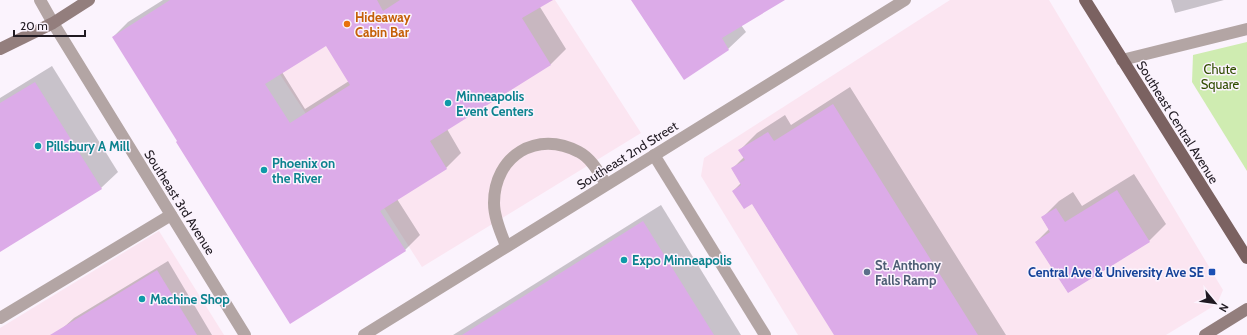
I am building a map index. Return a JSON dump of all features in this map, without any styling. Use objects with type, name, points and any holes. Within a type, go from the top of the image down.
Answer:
[{"type":"main road","name":"Southeast Central Avenue","points":[[1085,0],[1247,258]]},
{"type":"street","name":"Southeast 3rd Avenue","points":[[40,0],[245,335]]},
{"type":"street","points":[[0,50],[53,23],[90,0]]},
{"type":"street","name":"Southeast 2nd Street","points":[[364,335],[905,0]]},
{"type":"street","points":[[1122,60],[1247,30]]},
{"type":"street","points":[[506,246],[496,217],[494,191],[504,167],[513,157],[527,147],[539,144],[555,144],[580,152],[588,159],[606,184]]},
{"type":"street","points":[[654,155],[765,335]]},
{"type":"street","points":[[0,318],[171,215]]},
{"type":"street","points":[[1204,335],[1247,309]]},
{"type":"shaded area","points":[[231,0],[555,0],[641,133],[422,267],[372,189],[360,196]]},
{"type":"shaded area","points":[[950,0],[1049,0],[1223,290],[1217,304],[1166,335],[798,335],[701,176],[704,158]]},
{"type":"shaded area","points":[[159,231],[224,335],[0,335],[0,328]]},
{"type":"green space","name":"Chute Square","points":[[1247,42],[1247,171],[1192,82],[1193,55]]},
{"type":"building","points":[[170,0],[377,0],[383,11],[400,0],[553,0],[522,18],[551,65],[430,141],[447,169],[380,211],[406,251],[290,324],[112,37]],"holes":[[[326,46],[350,85],[290,123],[265,84]]]},
{"type":"building","points":[[631,0],[785,0],[722,38],[729,50],[684,80]]},
{"type":"building","name":"Pillsbury A Mill","points":[[35,82],[102,189],[0,252],[0,103]]},
{"type":"building","name":"St. Anthony Falls Ramp","points":[[833,104],[978,335],[834,335],[752,204],[744,209],[732,191],[741,185],[731,168],[745,160],[738,150],[768,132],[774,141]]},
{"type":"building","points":[[1117,190],[1150,242],[1068,293],[1035,242],[1050,232],[1041,217],[1056,208],[1065,222]]},
{"type":"building","name":"Expo Minneapolis","points":[[643,221],[714,335],[462,335]]},
{"type":"building","name":"Machine Shop","points":[[157,270],[197,335],[50,335]]},
{"type":"place","name":"Hideaway Cabin Bar","points":[[347,24]]},
{"type":"place","name":"Minneapolis Event Centers","points":[[448,103]]},
{"type":"place","name":"Pillsbury A Mill","points":[[38,146]]},
{"type":"place","name":"Phoenix on the River","points":[[264,170]]},
{"type":"place","name":"Expo Minneapolis","points":[[624,260]]},
{"type":"place","name":"St. Anthony Falls Ramp","points":[[867,272]]},
{"type":"place","name":"Central Ave & University Ave SE","points":[[1212,272]]},
{"type":"place","name":"Machine Shop","points":[[142,299]]}]
